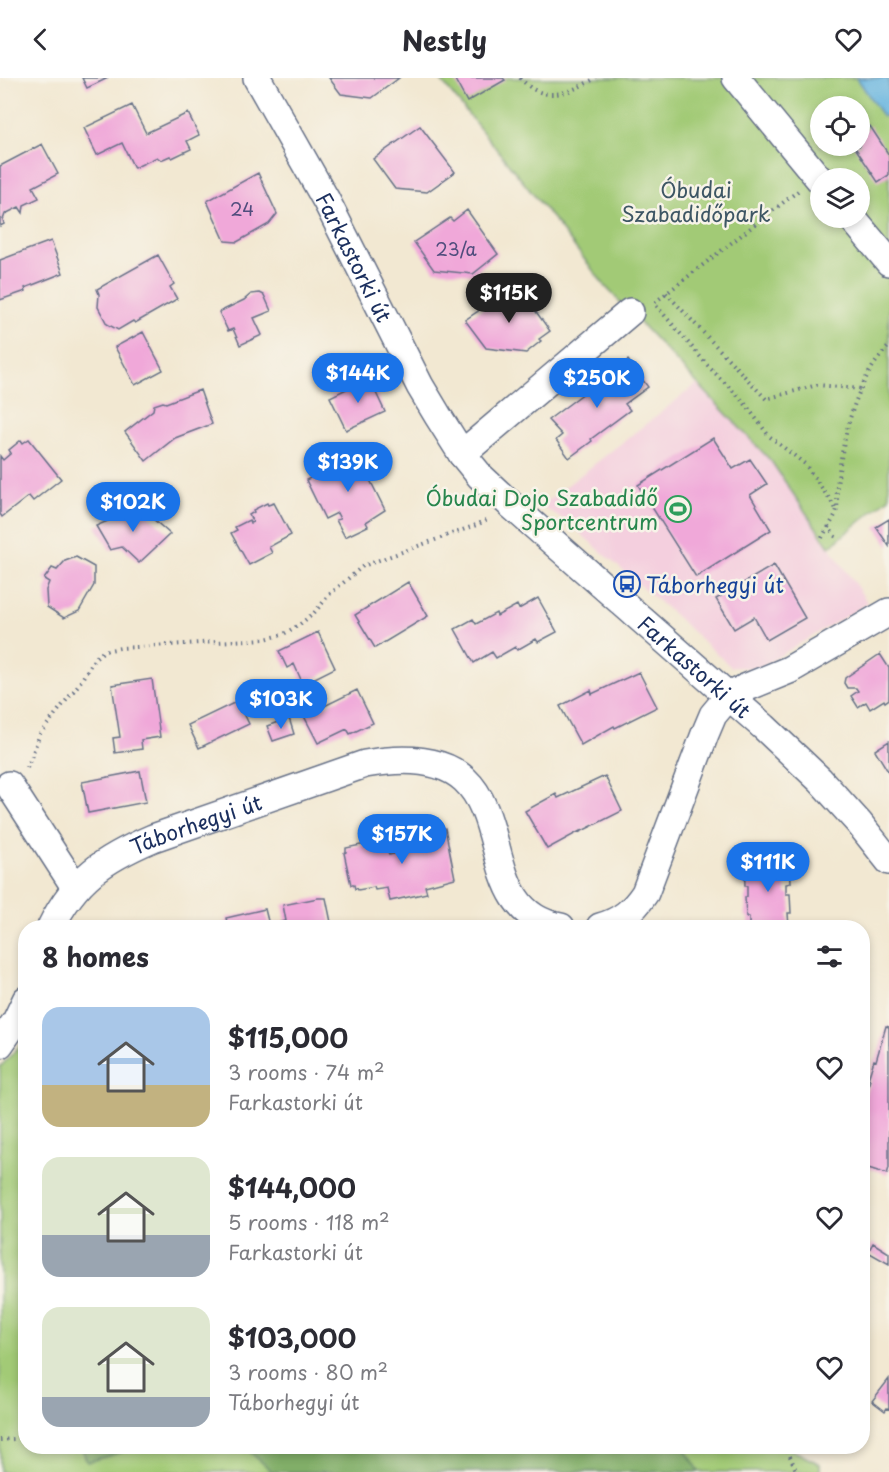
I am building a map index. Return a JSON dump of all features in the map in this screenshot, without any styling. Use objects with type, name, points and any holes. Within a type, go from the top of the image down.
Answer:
[{"type":"street","name":"Farkastorki út","points":[[256,78],[326,200],[420,386],[462,454],[480,476],[511,505],[820,780],[859,823],[889,861]]},
{"type":"street","points":[[735,78],[811,168]]},
{"type":"street","points":[[860,228],[889,262]]},
{"type":"street","points":[[462,454],[630,312]]},
{"type":"street","points":[[616,920],[627,915],[637,906],[645,893],[713,715],[728,697],[789,670],[889,612]]},
{"type":"street","name":"Táborhegyi út","points":[[54,920],[75,887],[109,860],[153,838],[365,764],[392,759],[414,759],[446,765],[470,784],[486,812],[513,894],[523,908],[539,920]]},
{"type":"street","points":[[9,785],[75,887]]},
{"type":"street","points":[[0,1044],[18,1017]]},
{"type":"path","points":[[520,78],[529,88],[544,94],[570,92],[596,78]]},
{"type":"path","points":[[810,185],[654,303],[710,368],[743,401],[769,436],[806,464],[837,510]]},
{"type":"path","points":[[666,293],[766,399],[817,385],[862,389]]},
{"type":"path","points":[[822,538],[837,510],[837,489],[844,441],[856,399],[880,355],[889,346]]},
{"type":"path","points":[[9,785],[29,765],[40,734],[79,684],[95,658],[104,651],[131,647],[265,639],[282,635],[314,613],[330,594],[363,566],[479,524],[511,505]]},
{"type":"path","points":[[828,526],[837,539]]},
{"type":"path","points":[[0,1440],[18,1437]]},
{"type":"path","points":[[789,1454],[797,1471]]},
{"type":"shaded area","points":[[697,384],[771,461],[868,603],[759,668],[731,667],[565,520],[541,506]]},
{"type":"green space","name":"Óbudai Szabadidőpark","points":[[439,78],[889,78],[889,498],[829,547],[771,461],[605,286]]},
{"type":"green space","points":[[18,1048],[18,1454],[800,1454],[820,1464],[820,1472],[0,1472],[0,1067]]},
{"type":"green space","points":[[84,1454],[114,1454],[87,1462]]},
{"type":"green space","points":[[252,1454],[688,1454],[699,1472],[273,1472]]},
{"type":"water","points":[[857,78],[889,78],[889,113],[883,117]]},
{"type":"building","points":[[82,78],[108,78],[87,88]]},
{"type":"building","points":[[329,78],[399,78],[372,98],[341,94]]},
{"type":"building","points":[[454,78],[503,78],[505,80],[467,102]]},
{"type":"building","points":[[132,105],[146,133],[188,113],[199,135],[187,141],[191,149],[172,158],[170,156],[161,160],[157,157],[134,168],[122,143],[97,155],[84,128]]},
{"type":"building","points":[[420,126],[455,172],[427,192],[395,189],[373,159]]},
{"type":"building","points":[[870,126],[889,155],[889,175],[878,182],[861,156],[870,156]]},
{"type":"building","points":[[42,144],[58,174],[33,187],[39,198],[24,205],[23,213],[19,207],[5,214],[4,224],[0,226],[0,166]]},
{"type":"building","points":[[258,173],[277,214],[269,224],[237,242],[225,241],[207,201]]},
{"type":"building","points":[[467,210],[498,254],[473,274],[434,270],[414,242],[450,218],[453,221]]},
{"type":"building","points":[[51,241],[63,273],[25,288],[26,291],[0,300],[0,260]]},
{"type":"building","points":[[158,255],[174,284],[170,287],[177,299],[118,330],[107,324],[98,307],[97,289]]},
{"type":"building","points":[[519,288],[550,331],[526,353],[486,348],[465,320],[501,296],[504,299]]},
{"type":"building","points":[[251,294],[264,295],[271,311],[254,318],[262,335],[240,345],[233,329],[228,331],[219,312]]},
{"type":"building","points":[[143,332],[163,370],[135,385],[115,347]]},
{"type":"building","points":[[628,360],[648,387],[625,404],[630,410],[569,458],[556,440],[562,435],[548,420]]},
{"type":"building","points":[[369,378],[385,412],[346,430],[330,397]]},
{"type":"building","points":[[200,390],[212,424],[175,438],[146,461],[125,432],[153,410],[154,405],[166,403]]},
{"type":"building","points":[[713,438],[733,469],[750,459],[767,484],[750,495],[771,530],[696,577],[638,485]]},
{"type":"building","points":[[29,439],[61,479],[33,501],[29,496],[2,517],[0,514],[0,456],[3,460],[11,453],[9,450],[21,440],[23,443]]},
{"type":"building","points":[[367,450],[376,467],[366,472],[385,510],[366,522],[368,526],[345,537],[336,520],[340,519],[337,513],[325,519],[306,480]]},
{"type":"building","points":[[267,503],[268,505],[274,503],[291,535],[269,547],[272,553],[249,565],[231,533],[237,530],[235,527],[249,520],[250,523],[253,522],[249,515],[254,512],[253,510]]},
{"type":"building","points":[[142,506],[170,534],[139,563],[122,547],[110,550],[96,526]]},
{"type":"building","points":[[889,519],[889,546],[876,527]]},
{"type":"building","points":[[76,557],[94,567],[94,585],[79,611],[64,618],[47,607],[46,590],[49,582],[44,579],[52,568],[57,570],[65,561]]},
{"type":"building","points":[[774,565],[805,618],[767,640],[754,617],[734,629],[716,599]]},
{"type":"building","points":[[408,582],[428,616],[375,648],[355,615]]},
{"type":"building","points":[[538,598],[557,632],[538,642],[536,639],[517,650],[515,647],[496,658],[492,652],[474,663],[455,629],[473,619],[476,624],[496,613],[497,616],[517,605],[519,609]]},
{"type":"building","points":[[318,632],[335,668],[303,684],[294,664],[287,668],[279,651]]},
{"type":"building","points":[[880,654],[889,668],[889,699],[870,709],[866,702],[858,707],[851,696],[858,691],[856,688],[847,688],[844,683],[845,678]]},
{"type":"building","points":[[639,672],[657,707],[615,728],[614,726],[581,745],[560,706],[591,690],[592,694]]},
{"type":"building","points":[[152,679],[160,737],[141,740],[142,749],[115,753],[113,738],[120,737],[112,685]]},
{"type":"building","points":[[357,690],[373,723],[350,734],[347,729],[318,743],[304,716]]},
{"type":"building","points":[[238,701],[249,724],[199,748],[188,725]]},
{"type":"building","points":[[289,718],[294,734],[273,741],[267,726]]},
{"type":"building","points":[[889,741],[889,773],[875,750]]},
{"type":"building","points":[[140,771],[146,802],[88,813],[82,782]]},
{"type":"building","points":[[605,776],[622,811],[547,849],[525,811],[556,794],[558,798]]},
{"type":"building","points":[[445,828],[455,878],[425,886],[427,893],[390,901],[387,888],[375,890],[374,887],[358,890],[351,885],[344,853],[346,848],[385,840],[389,855],[406,851],[402,836]]},
{"type":"building","points":[[790,858],[791,883],[786,884],[786,894],[790,894],[791,913],[788,913],[788,920],[749,920],[749,917],[746,917],[747,886],[745,886],[744,861]]},
{"type":"building","points":[[326,898],[331,920],[286,920],[283,905]]},
{"type":"building","points":[[265,909],[268,920],[226,920],[226,918]]},
{"type":"building","points":[[886,1026],[889,1027],[889,1168],[887,1174],[870,1169],[870,1073],[874,1060],[876,1061]]},
{"type":"building","points":[[873,1243],[889,1253],[889,1264],[870,1253]]},
{"type":"building","points":[[889,1379],[889,1409],[885,1411],[872,1401]]},
{"type":"place","name":"Óbudai Dojo Szabadidő Sportcentrum","points":[[678,509]]},
{"type":"place","name":"Táborhegyi út","points":[[627,584]]}]
